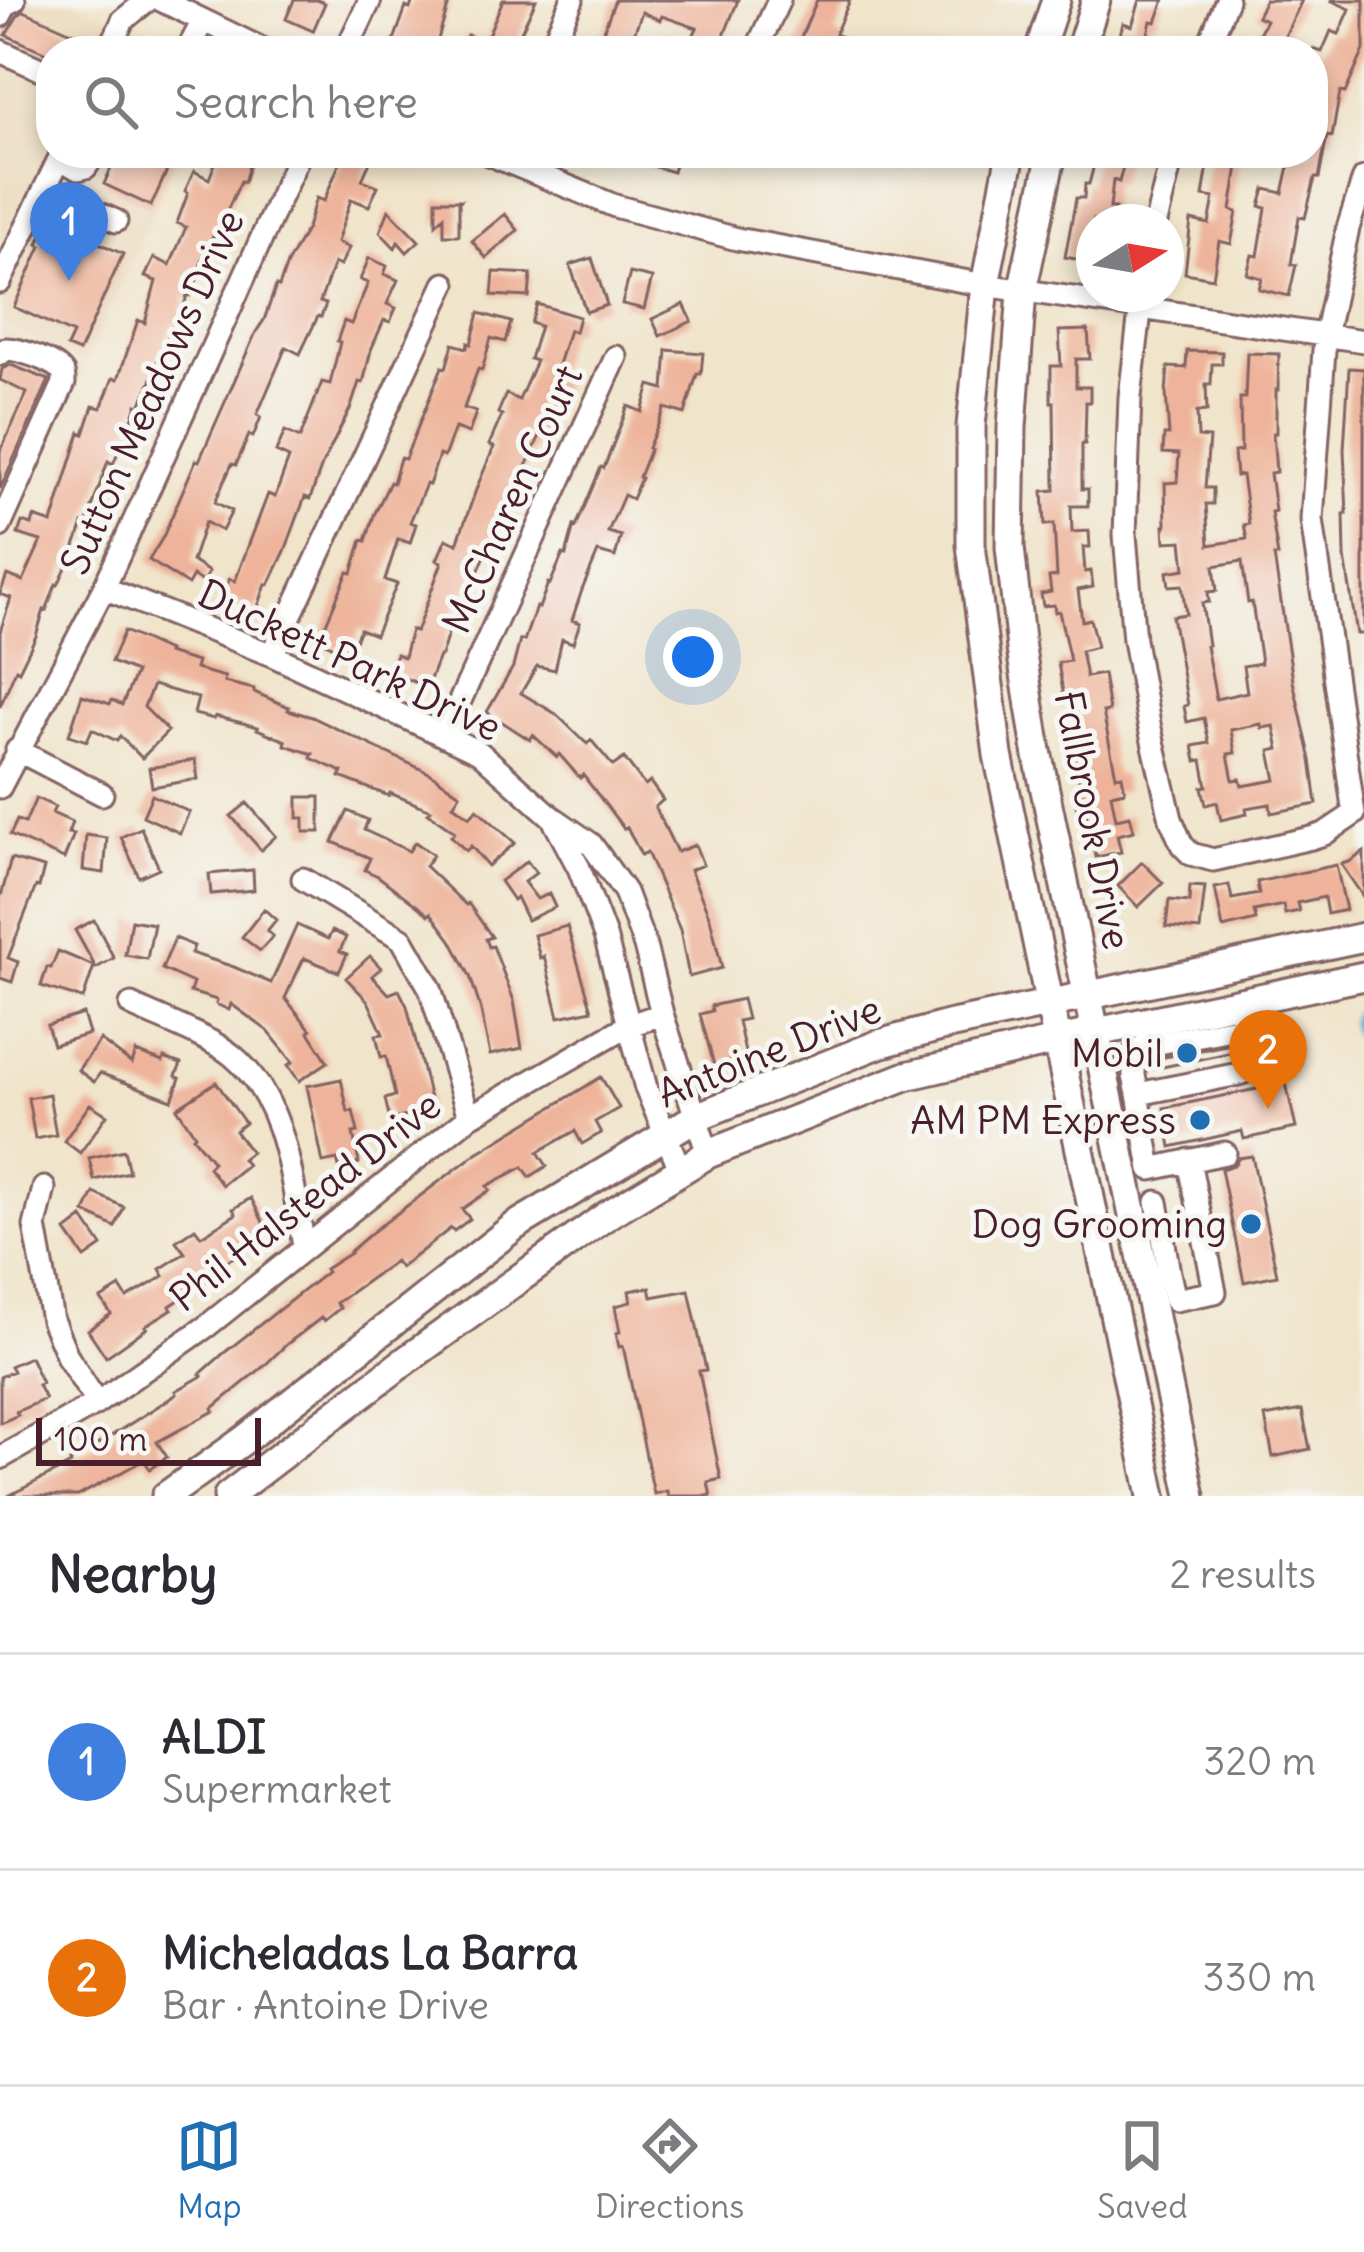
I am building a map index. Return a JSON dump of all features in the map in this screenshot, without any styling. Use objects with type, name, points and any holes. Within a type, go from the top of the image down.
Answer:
[{"type":"main road","points":[[1044,36],[1056,0]]},
{"type":"main road","points":[[1085,36],[1096,0]]},
{"type":"main road","name":"Fallbrook Drive","points":[[1008,168],[985,285],[971,426],[971,545],[998,755],[1152,1496]]},
{"type":"main road","name":"Fallbrook Drive","points":[[1049,168],[1022,291],[1012,427],[1010,547],[1036,751],[1095,1035],[1128,1122],[1158,1276],[1174,1417],[1191,1496]]},
{"type":"main road","name":"Antoine Drive","points":[[166,1496],[514,1226],[696,1117],[879,1044],[948,1025],[1364,937]]},
{"type":"main road","name":"Antoine Drive","points":[[228,1496],[609,1214],[708,1154],[906,1076],[1059,1040],[1164,1030],[1240,1015],[1364,976]]},
{"type":"main road","points":[[378,1334],[401,1364]]},
{"type":"main road","points":[[1137,1424],[1174,1417]]},
{"type":"street","points":[[0,16],[14,0]]},
{"type":"street","points":[[119,36],[123,20],[148,0]]},
{"type":"street","points":[[161,0],[234,36]]},
{"type":"street","points":[[353,36],[370,0]]},
{"type":"street","points":[[556,36],[572,0]]},
{"type":"street","points":[[763,36],[779,0]]},
{"type":"street","points":[[1212,36],[1227,0]]},
{"type":"street","points":[[196,36],[203,21]]},
{"type":"street","points":[[0,51],[36,67]]},
{"type":"street","points":[[0,282],[55,168]]},
{"type":"street","name":"Sutton Meadows Drive","points":[[0,787],[104,588],[293,168]]},
{"type":"street","points":[[526,168],[615,206],[737,239],[985,285],[1076,296]]},
{"type":"street","points":[[1160,204],[1169,168]]},
{"type":"street","points":[[1140,312],[1130,397],[1125,535],[1134,640],[1171,819],[1191,854],[1213,860],[1324,834],[1354,814],[1312,520],[1325,337],[1348,228],[1364,178]]},
{"type":"street","points":[[45,190],[116,221]]},
{"type":"street","points":[[272,655],[445,284]]},
{"type":"street","points":[[1184,310],[1364,341]]},
{"type":"street","points":[[0,354],[15,348],[57,366],[64,383],[0,526]]},
{"type":"street","name":"McCharen Court","points":[[444,736],[616,357]]},
{"type":"street","name":"Duckett Park Drive","points":[[104,588],[272,655],[479,752],[552,817],[591,844],[625,892],[708,1154]]},
{"type":"street","points":[[17,750],[102,794]]},
{"type":"street","name":"Duckett Park Drive","points":[[552,817],[579,868],[605,936],[646,1088],[680,1169]]},
{"type":"street","points":[[303,879],[402,938],[430,988],[469,1117]]},
{"type":"street","points":[[131,1005],[230,1053],[263,1086],[283,1137],[304,1246]]},
{"type":"street","name":"Phil Halstead Drive","points":[[0,1458],[98,1403],[207,1326],[469,1117],[627,1026],[662,1014]]},
{"type":"street","points":[[1240,1015],[1252,1069]]},
{"type":"street","points":[[1144,1206],[1151,1169],[1128,1122],[1138,1094],[1134,1054],[1164,1030]]},
{"type":"street","points":[[1138,1094],[1289,1062]]},
{"type":"street","points":[[1151,1169],[1225,1153]]},
{"type":"street","points":[[1158,1276],[1175,1300],[1215,1292],[1189,1160]]},
{"type":"street","points":[[44,1188],[35,1226],[52,1320],[68,1358],[98,1403]]},
{"type":"shaded area","points":[[0,0],[72,0],[160,36],[36,36],[36,168],[173,168],[84,364],[0,324]]},
{"type":"shaded area","points":[[0,328],[83,368],[0,544]]},
{"type":"building","points":[[294,0],[325,3],[313,31],[286,19]]},
{"type":"building","points":[[413,0],[450,0],[439,36],[395,36],[406,7],[410,9]]},
{"type":"building","points":[[503,0],[536,0],[519,36],[488,36]]},
{"type":"building","points":[[615,0],[738,0],[724,36],[693,36],[697,28],[642,12],[633,36],[601,36]]},
{"type":"building","points":[[817,0],[850,0],[835,34],[840,36],[801,36]]},
{"type":"building","points":[[1140,0],[1164,0],[1148,36],[1120,36],[1123,23],[1132,26]]},
{"type":"building","points":[[1265,0],[1302,0],[1285,36],[1258,36],[1266,20],[1257,16]]},
{"type":"building","points":[[1330,0],[1364,0],[1364,50],[1345,93],[1340,92],[1332,137],[1328,136],[1328,38],[1331,31],[1339,34],[1350,9]]},
{"type":"building","points":[[24,11],[80,36],[36,36],[36,48],[6,35]]},
{"type":"building","points":[[111,168],[168,168],[151,206],[104,184]]},
{"type":"building","points":[[213,168],[248,168],[218,239],[212,237],[179,324],[175,322],[160,353],[126,439],[113,464],[108,461],[86,525],[0,707],[0,632],[11,598],[0,594],[7,575],[23,581],[41,541],[18,534],[22,522],[32,525],[34,517],[52,523],[80,432],[84,434],[93,406],[101,408],[113,378],[118,379],[138,320],[145,323],[156,281],[145,277],[154,258],[170,265],[186,227],[177,223],[194,171],[209,179]]},
{"type":"building","points":[[338,168],[367,168],[362,180],[378,186],[369,206],[351,199],[337,242],[349,248],[340,266],[334,263],[320,302],[326,304],[321,317],[300,354],[286,347],[257,415],[261,417],[253,437],[249,435],[236,465],[232,464],[215,502],[232,511],[222,531],[205,522],[192,561],[209,572],[203,582],[193,576],[188,585],[149,560],[307,228],[316,198],[324,201]]},
{"type":"building","points":[[1093,168],[1123,168],[1119,182],[1113,180],[1110,204],[1076,204],[1076,259],[1065,257],[1076,198],[1084,198]]},
{"type":"building","points":[[1208,168],[1238,168],[1231,244],[1219,241],[1213,278],[1185,273],[1191,220],[1209,224],[1214,198],[1203,196]]},
{"type":"building","points":[[1289,168],[1321,168],[1305,218],[1299,217],[1289,296],[1259,289],[1262,278],[1247,274],[1252,255],[1258,256],[1265,189],[1283,193]]},
{"type":"building","points":[[436,200],[461,200],[459,235],[444,235],[444,216],[436,224]]},
{"type":"building","points":[[389,210],[419,241],[407,252],[398,242],[395,248],[380,232]]},
{"type":"building","points":[[505,214],[518,230],[486,258],[472,241]]},
{"type":"building","points":[[51,215],[123,254],[79,352],[67,347],[73,334],[14,307]]},
{"type":"building","points":[[369,258],[387,266],[384,274],[398,280],[387,304],[396,308],[390,322],[384,320],[363,383],[359,382],[310,499],[305,497],[257,610],[223,599],[229,579],[235,581],[268,494],[275,497],[289,458],[276,452],[285,431],[300,438],[322,382],[330,384],[344,321],[351,324],[368,283],[360,280]]},
{"type":"building","points":[[592,258],[607,305],[586,312],[570,265]]},
{"type":"building","points":[[494,272],[531,274],[529,297],[492,295]]},
{"type":"building","points":[[630,273],[652,278],[644,309],[622,304]]},
{"type":"building","points":[[537,304],[579,317],[575,332],[569,330],[553,380],[563,385],[512,488],[492,547],[476,569],[462,603],[458,602],[427,687],[389,672],[396,654],[404,657],[411,630],[416,632],[446,539],[457,544],[494,447],[489,445],[506,394],[519,400],[536,361],[530,359],[540,326],[531,323]]},
{"type":"building","points":[[684,304],[692,321],[660,336],[652,319]]},
{"type":"building","points":[[479,313],[511,322],[505,342],[491,338],[464,408],[476,412],[469,433],[455,428],[410,522],[416,524],[410,543],[398,539],[385,580],[397,584],[375,635],[360,629],[349,654],[319,640],[348,572],[352,573],[362,540],[366,541],[374,515],[393,483],[400,458],[405,459],[453,344],[467,348],[471,344]]},
{"type":"building","points":[[1088,330],[1090,359],[1076,359],[1076,387],[1090,387],[1082,444],[1082,489],[1088,489],[1088,506],[1071,506],[1072,532],[1089,531],[1090,547],[1083,547],[1085,572],[1091,571],[1093,587],[1078,590],[1082,621],[1090,619],[1097,647],[1081,651],[1086,677],[1103,674],[1109,711],[1103,712],[1116,776],[1122,775],[1125,791],[1111,794],[1116,819],[1130,816],[1134,831],[1117,835],[1121,852],[1096,857],[1086,812],[1078,814],[1075,798],[1082,797],[1074,751],[1083,750],[1071,696],[1064,697],[1058,663],[1070,661],[1059,611],[1055,612],[1054,605],[1043,606],[1041,594],[1051,592],[1049,577],[1057,576],[1054,524],[1045,525],[1043,491],[1055,490],[1051,366],[1061,366],[1059,331]]},
{"type":"building","points":[[667,350],[703,353],[701,374],[697,374],[685,414],[665,408],[632,499],[624,495],[608,532],[621,536],[615,557],[598,552],[582,590],[572,620],[580,623],[573,643],[562,639],[555,670],[537,666],[521,693],[556,714],[587,744],[591,740],[613,766],[624,758],[645,786],[650,782],[663,800],[655,807],[677,852],[695,845],[703,865],[690,870],[710,918],[722,968],[689,977],[680,930],[647,852],[641,855],[627,827],[559,754],[487,712],[566,555],[574,526],[628,406],[642,412],[650,385],[664,389]]},
{"type":"building","points":[[1187,351],[1222,352],[1222,364],[1212,364],[1211,384],[1206,384],[1207,411],[1197,412],[1198,437],[1209,438],[1205,488],[1213,488],[1213,504],[1206,504],[1209,545],[1247,539],[1242,475],[1236,476],[1234,452],[1241,451],[1240,398],[1245,398],[1247,353],[1279,354],[1273,433],[1276,472],[1270,473],[1278,556],[1274,556],[1317,804],[1271,813],[1270,804],[1246,808],[1247,814],[1221,820],[1217,802],[1206,805],[1202,760],[1196,761],[1193,746],[1209,743],[1204,718],[1187,722],[1172,616],[1186,614],[1182,585],[1169,586],[1167,572],[1185,569],[1182,541],[1165,542],[1164,526],[1165,483],[1177,482],[1179,454],[1163,453],[1164,435],[1169,435],[1168,367],[1186,368]],"holes":[[[1242,561],[1261,663],[1243,666],[1247,692],[1216,699],[1202,603],[1209,602],[1208,592],[1217,591],[1214,566]],[[1261,724],[1262,728],[1274,726],[1279,749],[1270,751],[1276,780],[1242,786],[1240,779],[1233,780],[1228,754],[1235,753],[1231,730]]]},
{"type":"building","points":[[11,365],[49,380],[0,489],[0,452],[27,393],[0,380],[2,369]]},
{"type":"building","points":[[1349,368],[1364,369],[1364,634],[1357,634],[1345,557]]},
{"type":"building","points":[[124,631],[197,662],[195,669],[254,689],[288,710],[431,774],[460,794],[453,805],[470,817],[477,809],[515,843],[488,866],[471,846],[466,851],[451,836],[455,832],[428,813],[431,810],[340,777],[342,772],[311,758],[313,754],[285,745],[286,741],[258,727],[194,714],[198,698],[153,685],[144,707],[168,731],[142,758],[120,736],[117,741],[92,729],[87,741],[69,735],[82,695],[122,705],[136,672],[111,662]]},
{"type":"building","points":[[195,760],[198,779],[152,787],[149,768]]},
{"type":"building","points":[[152,795],[189,812],[180,833],[143,816]]},
{"type":"building","points":[[298,797],[320,797],[320,832],[304,832]]},
{"type":"building","points":[[36,798],[55,807],[52,813],[72,822],[68,833],[74,834],[64,859],[10,835],[17,820],[25,823]]},
{"type":"building","points":[[247,803],[276,836],[261,850],[231,816]]},
{"type":"building","points":[[348,811],[368,820],[364,830],[409,851],[415,842],[433,855],[425,866],[468,903],[492,937],[486,939],[514,1001],[522,1048],[490,1055],[470,976],[451,940],[431,913],[365,870],[370,858],[333,842]]},
{"type":"building","points":[[141,828],[159,868],[139,877],[121,837]]},
{"type":"building","points":[[86,835],[107,838],[104,873],[83,870]]},
{"type":"building","points":[[1364,852],[1364,898],[1341,864]]},
{"type":"building","points":[[11,859],[44,868],[8,958],[18,962],[12,982],[0,978],[0,892]]},
{"type":"building","points":[[527,861],[536,873],[524,882],[537,899],[549,894],[555,907],[527,920],[516,897],[513,900],[500,881]]},
{"type":"building","points":[[1142,862],[1163,883],[1138,907],[1118,886]]},
{"type":"building","points":[[1336,865],[1346,910],[1327,914],[1324,897],[1297,903],[1299,911],[1285,914],[1283,905],[1254,911],[1256,920],[1223,928],[1215,888],[1229,885],[1232,899],[1259,894],[1257,882]]},
{"type":"building","points":[[253,870],[254,890],[211,894],[209,874]]},
{"type":"building","points":[[1190,886],[1205,887],[1200,930],[1166,927],[1169,900],[1189,902]]},
{"type":"building","points":[[264,909],[276,920],[267,931],[273,936],[260,951],[242,937]]},
{"type":"building","points":[[94,920],[114,958],[96,968],[75,930]]},
{"type":"building","points":[[131,920],[154,924],[147,959],[125,955]]},
{"type":"building","points":[[297,925],[328,939],[332,931],[346,937],[340,951],[347,954],[339,972],[304,958],[285,998],[311,1030],[328,1062],[299,1081],[288,1065],[293,1062],[268,1031],[231,1004],[229,1010],[216,1004],[217,1000],[190,992],[193,983],[162,969],[175,938],[194,946],[191,953],[271,983]]},
{"type":"building","points":[[567,926],[592,1010],[559,1017],[534,935]]},
{"type":"building","points":[[58,951],[94,966],[83,999],[41,986]]},
{"type":"building","points":[[370,956],[381,968],[372,976],[389,994],[399,990],[407,1006],[431,1103],[423,1105],[424,1112],[390,1120],[385,1099],[395,1096],[376,1035],[383,1034],[368,1001],[346,978]]},
{"type":"building","points":[[742,999],[747,1019],[738,1021],[746,1057],[714,1065],[700,1014],[712,1011],[711,1006]]},
{"type":"building","points":[[83,1014],[89,1034],[53,1045],[47,1025]]},
{"type":"building","points":[[100,1040],[132,1064],[136,1052],[181,1064],[172,1100],[100,1073],[94,1082],[78,1070]]},
{"type":"building","points":[[1231,1044],[1233,1052],[1149,1070],[1149,1060]]},
{"type":"building","points":[[601,1077],[619,1108],[595,1122],[601,1133],[582,1144],[575,1131],[538,1152],[547,1166],[530,1177],[523,1167],[487,1186],[490,1190],[462,1209],[470,1219],[400,1268],[395,1261],[336,1303],[340,1308],[287,1344],[214,1411],[157,1442],[167,1457],[150,1469],[144,1460],[78,1496],[8,1496],[71,1464],[177,1394],[325,1269],[477,1153]]},
{"type":"building","points":[[341,1079],[358,1132],[353,1133],[359,1163],[339,1167],[337,1160],[323,1163],[307,1086]]},
{"type":"building","points":[[216,1082],[245,1123],[235,1131],[251,1152],[242,1159],[247,1165],[222,1185],[208,1167],[213,1162],[177,1108]]},
{"type":"building","points":[[1286,1083],[1296,1128],[1244,1139],[1242,1131],[1171,1147],[1164,1108]]},
{"type":"building","points":[[49,1094],[56,1135],[35,1139],[28,1098]]},
{"type":"building","points":[[90,1104],[107,1115],[80,1153],[64,1141]]},
{"type":"building","points":[[124,1150],[129,1172],[94,1180],[89,1158]]},
{"type":"building","points":[[1252,1156],[1277,1275],[1244,1282],[1221,1169]]},
{"type":"building","points":[[94,1193],[124,1207],[115,1227],[85,1212]]},
{"type":"building","points":[[251,1198],[267,1230],[106,1357],[88,1330],[111,1314],[101,1299],[120,1287],[127,1298],[164,1276],[160,1269],[185,1253],[176,1241],[195,1228],[201,1236],[236,1214],[233,1209]]},
{"type":"building","points":[[83,1218],[102,1246],[85,1258],[66,1231]]},
{"type":"building","points":[[650,1287],[652,1297],[689,1290],[706,1370],[699,1371],[721,1479],[708,1482],[711,1496],[654,1494],[623,1346],[619,1347],[616,1333],[620,1332],[615,1306],[631,1302],[629,1291]]},
{"type":"building","points":[[30,1357],[45,1399],[0,1423],[0,1377],[13,1371],[10,1366]]},
{"type":"building","points":[[1302,1410],[1310,1449],[1273,1457],[1265,1417]]},
{"type":"waterway","points":[[1363,1022],[1364,1027]]},
{"type":"place","name":"ALDI","points":[[69,281]]},
{"type":"place","name":"Mobil","points":[[1187,1053]]},
{"type":"place","name":"Micheladas La Barra","points":[[1268,1109]]},
{"type":"place","name":"AM PM Express","points":[[1200,1120]]},
{"type":"place","name":"Dog Grooming","points":[[1251,1224]]}]
